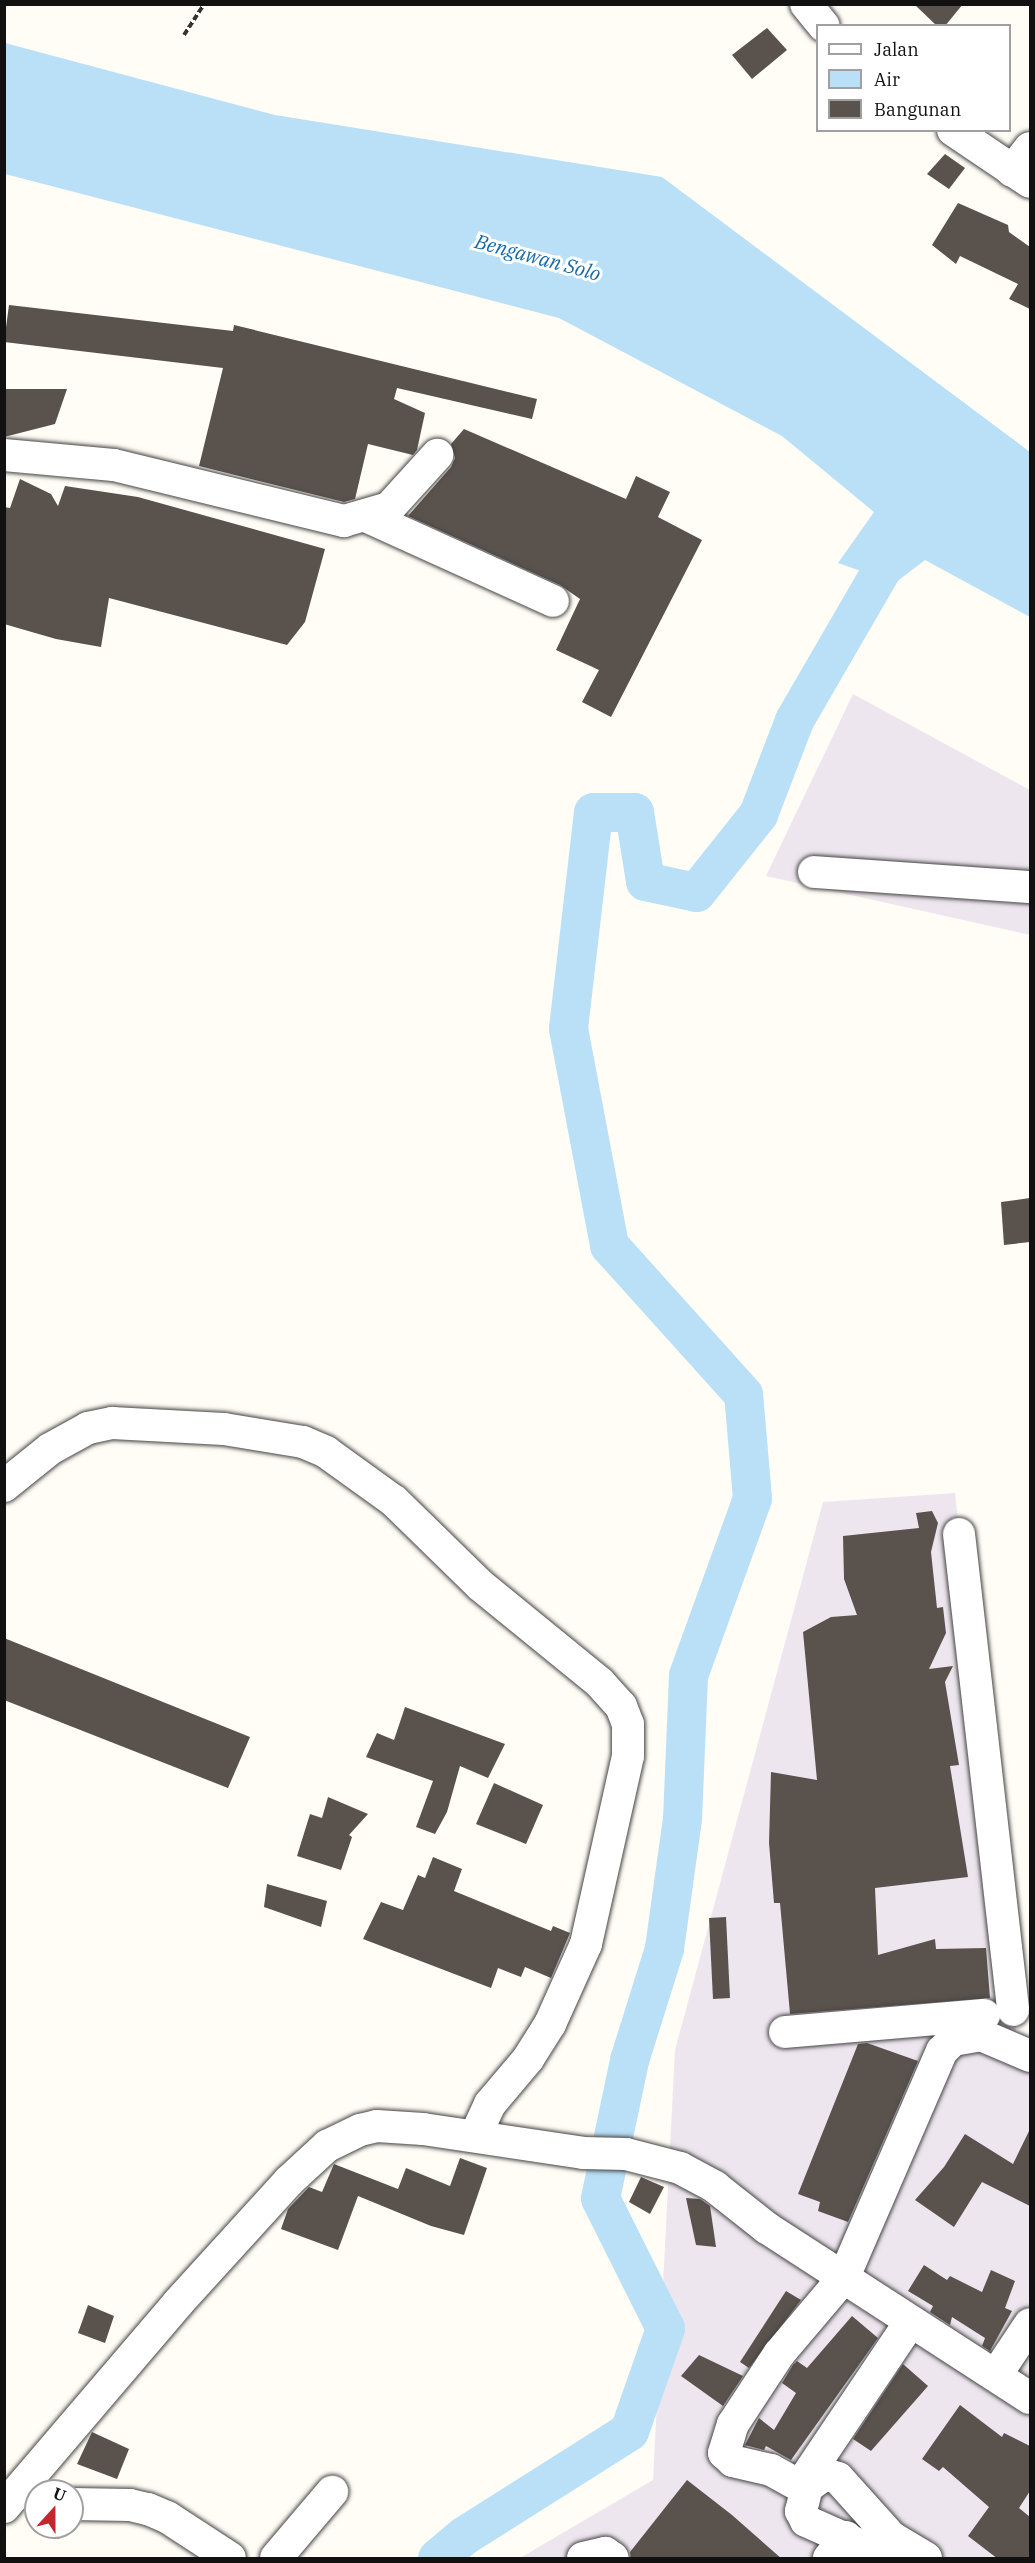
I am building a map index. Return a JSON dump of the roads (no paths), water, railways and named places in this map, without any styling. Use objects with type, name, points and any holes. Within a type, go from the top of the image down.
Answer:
[{"type":"street","points":[[806,4],[822,24]]},
{"type":"street","points":[[956,132],[1024,167]]},
{"type":"street","points":[[4,455],[114,465],[344,521],[368,517],[389,508],[436,455]]},
{"type":"street","points":[[368,517],[553,601]]},
{"type":"street","points":[[814,872],[1030,886]]},
{"type":"street","points":[[4,1486],[50,1449],[88,1428],[112,1423],[224,1429],[303,1442],[326,1452],[394,1501],[480,1585],[600,1683],[621,1706],[628,1724],[627,1756],[586,1944],[550,2024],[528,2059],[490,2104],[476,2136]]},
{"type":"street","points":[[785,2032],[966,2019],[1022,2010],[959,1534]]},
{"type":"street","points":[[804,2486],[771,2470],[733,2461],[724,2452],[733,2424],[779,2354],[844,2277],[942,2051],[953,2040],[981,2035],[1030,2056]]},
{"type":"street","points":[[15,2493],[255,2218],[327,2146],[346,2135],[377,2126],[476,2136],[583,2153],[626,2154],[693,2174],[910,2322],[1030,2398]]},
{"type":"street","points":[[889,2559],[837,2548],[802,2517],[804,2486],[910,2322]]},
{"type":"street","points":[[996,2375],[1030,2324]]},
{"type":"street","points":[[804,2486],[825,2475],[838,2478],[891,2537],[926,2559]]},
{"type":"street","points":[[276,2559],[332,2492]]},
{"type":"street","points":[[84,2504],[130,2505],[148,2509],[167,2517],[230,2559]]},
{"type":"street","points":[[584,2559],[605,2553],[613,2559]]},
{"type":"water","name":"Bengawan Solo","points":[[5,43],[275,115],[662,177],[1030,452],[1030,617],[925,560],[895,583],[838,563],[874,512],[782,436],[559,318],[5,174]]},
{"type":"waterway","points":[[437,2558],[463,2536],[629,2431],[665,2328],[600,2198],[629,2060],[664,1948],[682,1819],[688,1675],[752,1498],[743,1394],[609,1245],[568,1028],[593,812],[634,812],[645,881],[696,892],[758,814],[794,720],[882,568],[909,536]]}]
